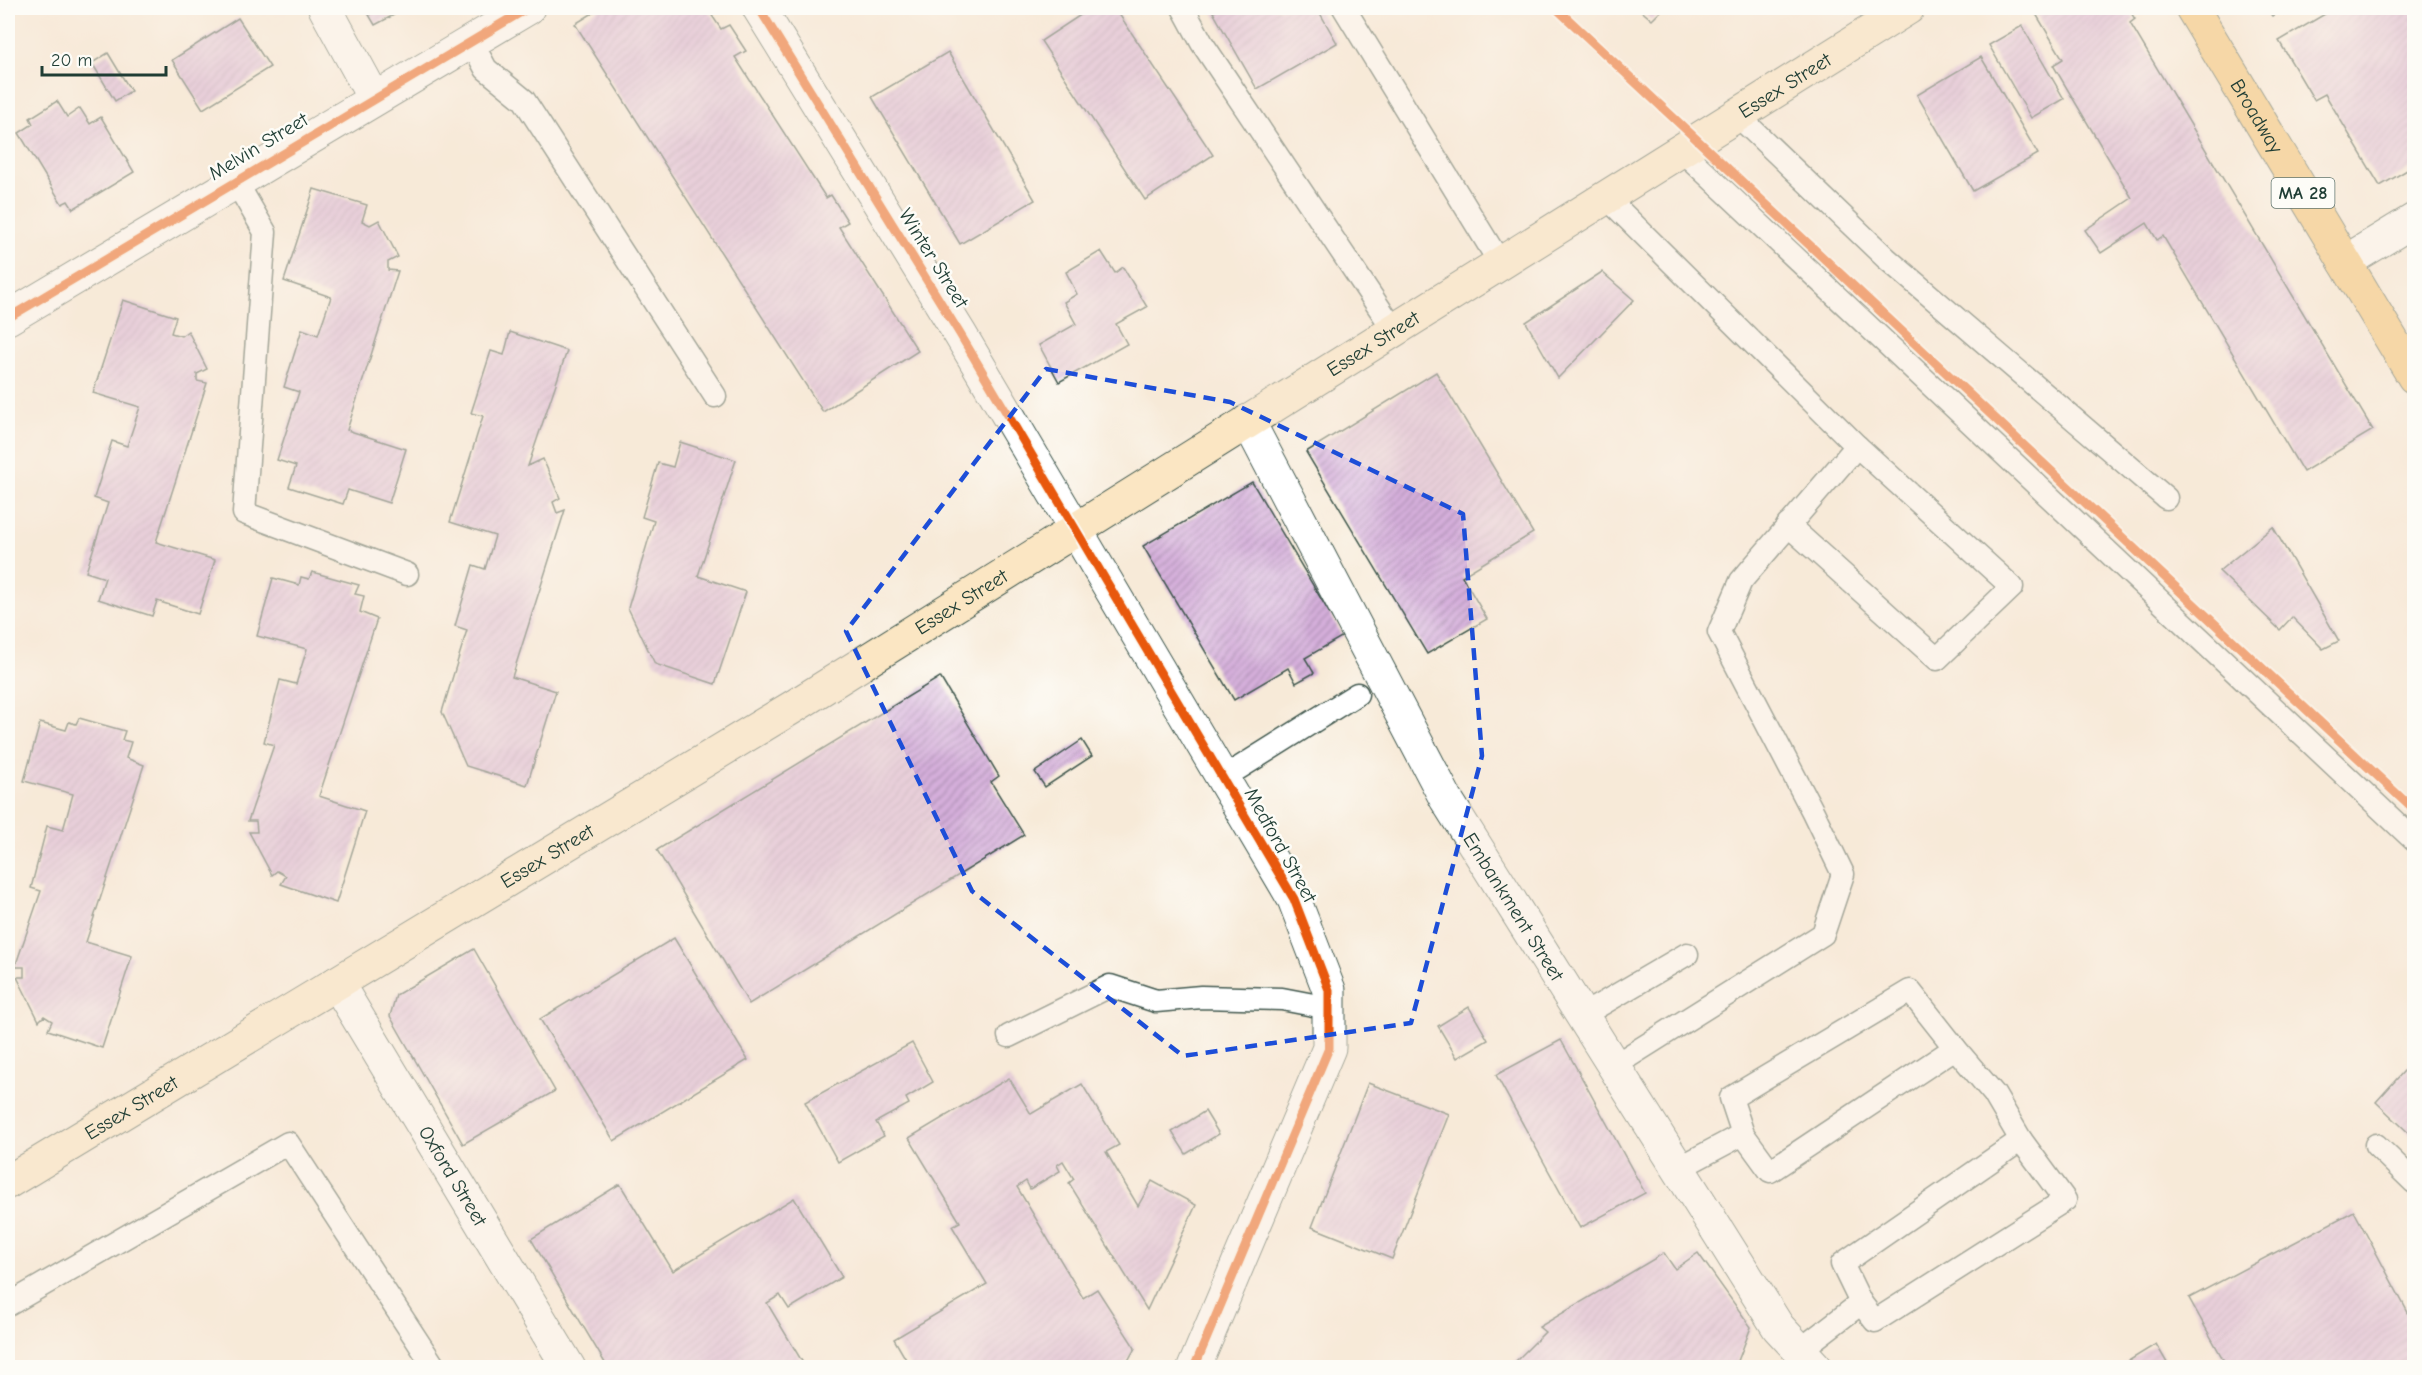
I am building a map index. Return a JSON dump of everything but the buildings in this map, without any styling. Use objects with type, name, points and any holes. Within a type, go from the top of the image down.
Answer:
[{"type":"main road","name":"Essex Street","points":[[8,1182],[793,707],[1908,8]]},
{"type":"main road","name":"Broadway","points":[[2192,8],[2415,377]]},
{"type":"street","points":[[326,8],[374,98]]},
{"type":"street","name":"Melvin Street","points":[[8,318],[235,180],[528,8]]},
{"type":"street","name":"Winter Street","points":[[759,8],[960,334],[1076,530]]},
{"type":"street","points":[[2345,262],[2415,220]]},
{"type":"street","name":"Embankment Street","points":[[1248,421],[1446,799],[1778,1327],[1808,1359]]},
{"type":"street","name":"Medford Street","points":[[1076,530],[1294,899],[1329,990],[1329,1048],[1194,1368]]},
{"type":"street","name":"Oxford Street","points":[[337,983],[569,1368]]},
{"type":"lane","points":[[1183,8],[1208,51],[1395,330]]},
{"type":"lane","points":[[1344,8],[1500,263]]},
{"type":"lane","points":[[471,41],[486,69],[524,100],[715,396]]},
{"type":"lane","points":[[1737,115],[1886,258],[2166,498]]},
{"type":"lane","points":[[1681,150],[2415,840]]},
{"type":"lane","points":[[235,180],[265,232],[244,513],[407,574]]},
{"type":"lane","points":[[1606,197],[1857,446],[2012,587],[1937,659],[1788,525]]},
{"type":"lane","points":[[1615,1065],[1823,934],[1843,874],[1719,632],[1741,580],[1857,446]]},
{"type":"lane","points":[[1223,778],[1357,694]]},
{"type":"lane","points":[[1583,1015],[1687,954]]},
{"type":"lane","points":[[1009,1036],[1110,986],[1156,1001],[1201,997],[1282,999],[1329,1008]]},
{"type":"lane","points":[[1955,1048],[1770,1171],[1743,1134],[1731,1098],[1910,991],[1994,1094],[2021,1140],[2065,1200],[1875,1320],[1861,1303],[1842,1264],[2021,1140]]},
{"type":"lane","points":[[1679,1168],[1743,1134]]},
{"type":"lane","points":[[8,1305],[288,1143],[435,1368]]},
{"type":"lane","points":[[2376,1145],[2415,1182]]},
{"type":"lane","points":[[1808,1359],[1861,1303]]},
{"type":"highlighted area","points":[[1046,369],[1230,402],[1463,514],[1482,756],[1411,1023],[1183,1056],[972,891],[846,631]]},
{"type":"cycle path","points":[[8,318],[528,8]]},
{"type":"cycle path","points":[[759,8],[960,334],[1294,899],[1329,990],[1329,1048],[1194,1368]]},
{"type":"cycle path","points":[[1556,8],[2414,810]]}]
